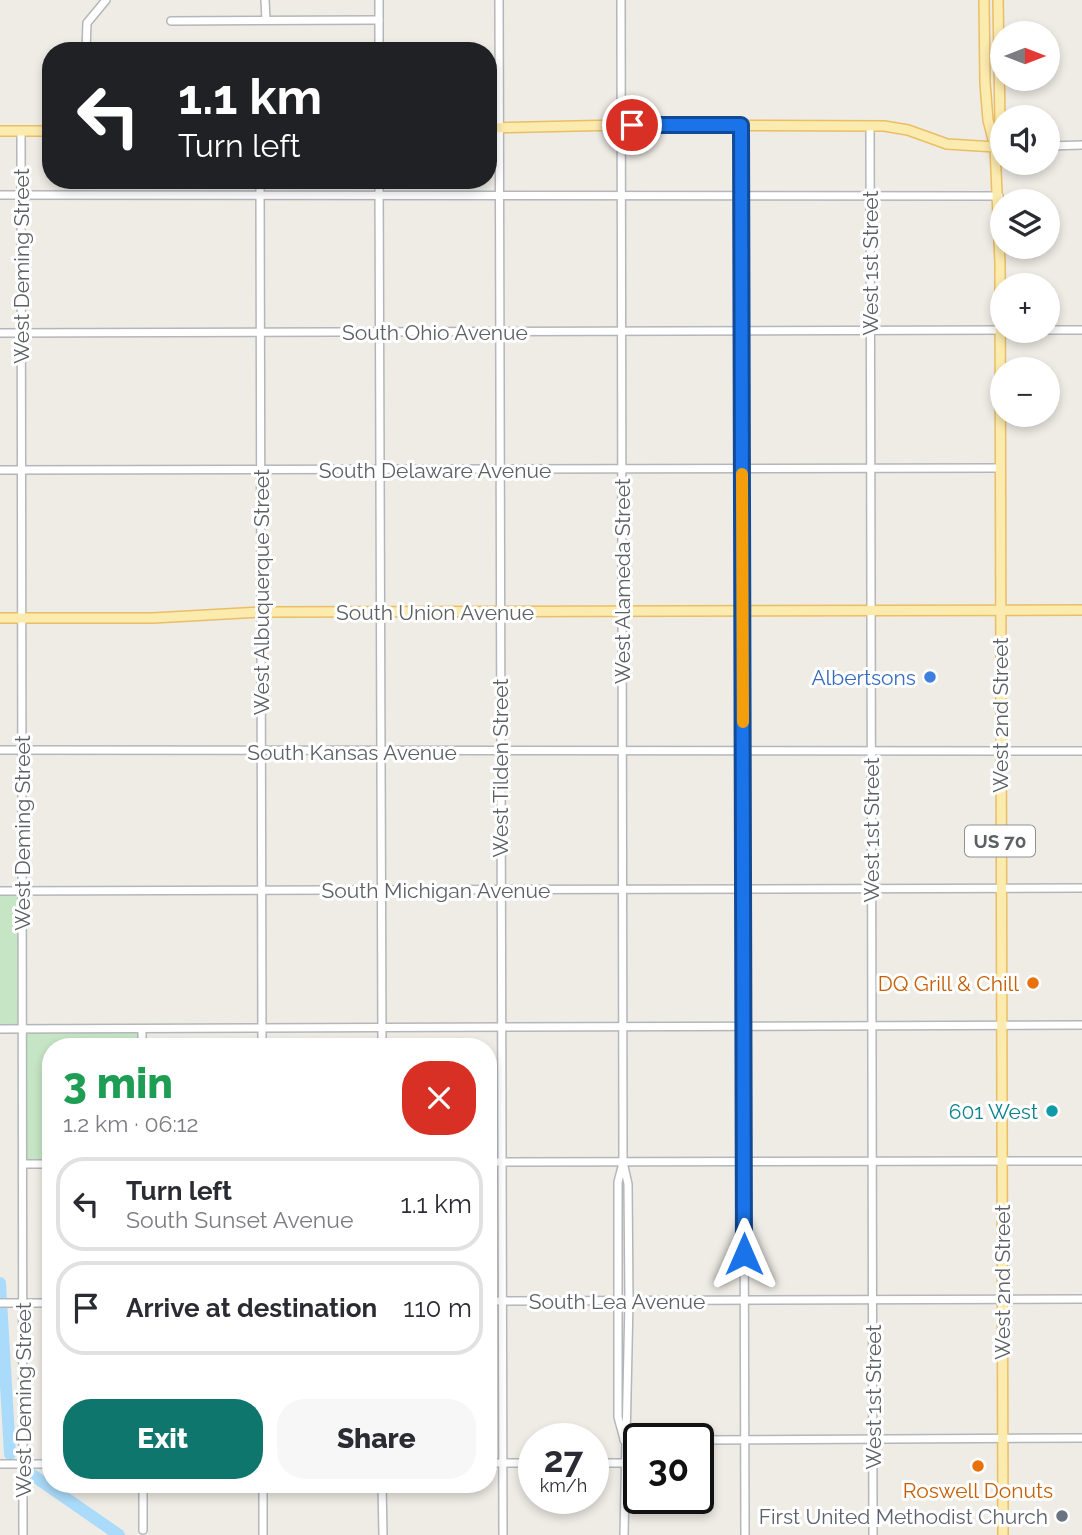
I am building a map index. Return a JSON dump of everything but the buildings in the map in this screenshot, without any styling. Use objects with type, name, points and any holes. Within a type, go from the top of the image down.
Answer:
[{"type":"main road","name":"West 2nd Street","points":[[984,0],[986,103],[990,117]]},
{"type":"main road","name":"West 2nd Street","points":[[998,0],[1000,105]]},
{"type":"main road","points":[[499,128],[621,125],[870,126],[901,128],[947,144],[990,146]]},
{"type":"main road","points":[[0,131],[42,131]]},
{"type":"main road","name":"West 2nd Street","points":[[1001,343],[999,611],[1003,1535]]},
{"type":"main road","name":"South Union Avenue","points":[[0,618],[153,618],[262,612],[1082,610]]},
{"type":"street","points":[[87,42],[88,20],[106,0]]},
{"type":"street","points":[[265,0],[266,20]]},
{"type":"street","points":[[379,0],[379,42]]},
{"type":"street","name":"West Tilden Street","points":[[499,0],[503,1535]]},
{"type":"street","name":"West Alameda Street","points":[[621,0],[623,1027],[624,1162],[628,1184],[628,1423]]},
{"type":"street","points":[[171,21],[379,20]]},
{"type":"street","points":[[741,125],[745,1535]]},
{"type":"street","name":"West 1st Street","points":[[870,126],[873,1535]]},
{"type":"street","name":"West Deming Street","points":[[21,131],[23,1535]]},
{"type":"street","points":[[1060,146],[1082,145]]},
{"type":"street","name":"West Albuquerque Street","points":[[260,189],[262,1038]]},
{"type":"street","points":[[379,189],[382,1038]]},
{"type":"street","points":[[0,195],[500,194],[622,198],[990,196]]},
{"type":"street","name":"South Ohio Avenue","points":[[0,333],[990,330]]},
{"type":"street","points":[[1060,330],[1082,330]]},
{"type":"street","name":"South Delaware Avenue","points":[[0,470],[1000,468]]},
{"type":"street","name":"South Kansas Avenue","points":[[0,750],[381,753],[1082,751]]},
{"type":"street","name":"South Michigan Avenue","points":[[0,891],[1082,888]]},
{"type":"street","points":[[0,1029],[1082,1026]]},
{"type":"street","points":[[142,1028],[142,1038]]},
{"type":"street","points":[[497,1162],[1082,1161]]},
{"type":"street","name":"West Alameda Street","points":[[623,1436],[618,1417],[618,1182],[624,1162]]},
{"type":"street","points":[[23,1164],[42,1164]]},
{"type":"street","name":"South Lea Avenue","points":[[497,1301],[1082,1299]]},
{"type":"street","points":[[4,1303],[42,1303]]},
{"type":"street","points":[[714,1440],[1082,1438]]},
{"type":"street","points":[[497,1463],[518,1463]]},
{"type":"street","points":[[0,1464],[42,1464]]},
{"type":"street","points":[[143,1530],[144,1493]]},
{"type":"street","points":[[263,1493],[263,1535]]},
{"type":"street","points":[[383,1493],[383,1535]]},
{"type":"street","name":"West Alameda Street","points":[[624,1514],[624,1535]]},
{"type":"green space","points":[[19,891],[20,1025],[0,1025],[0,896],[16,896]]},
{"type":"green space","points":[[23,1029],[142,1029],[142,1038],[42,1038],[42,1164],[23,1164]]},
{"type":"waterway","points":[[0,1283],[10,1454]]},
{"type":"waterway","points":[[31,1474],[42,1482]]},
{"type":"waterway","points":[[58,1493],[119,1535]]},
{"type":"slow traffic","points":[[742,474],[743,722]]},
{"type":"place","name":"Albertsons","points":[[930,677]]},
{"type":"place","name":"DQ Grill & Chill","points":[[1033,983]]},
{"type":"place","name":"601 West","points":[[1052,1111]]},
{"type":"place","name":"Roswell Donuts","points":[[978,1466]]},
{"type":"place","name":"First United Methodist Church","points":[[1062,1516]]},
{"type":"route","points":[[632,125],[741,125],[744,1254]]}]
